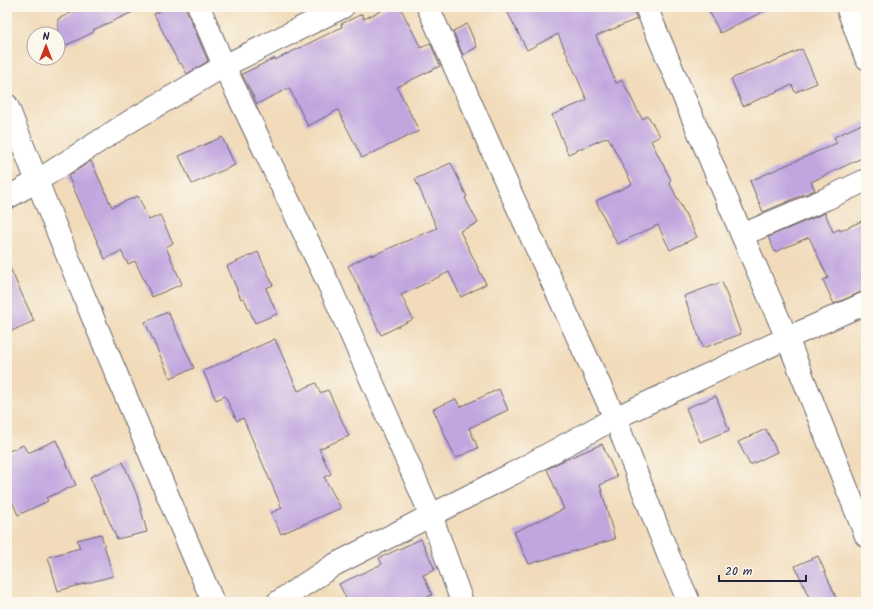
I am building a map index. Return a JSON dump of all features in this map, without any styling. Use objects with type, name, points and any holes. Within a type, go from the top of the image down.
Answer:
[{"type":"street","points":[[199,7],[224,66],[330,287],[431,515],[462,602]]},
{"type":"street","points":[[7,198],[37,181],[129,122],[224,66],[343,7]]},
{"type":"street","points":[[428,7],[510,191],[615,418],[669,557],[689,602]]},
{"type":"street","points":[[646,7],[787,338],[866,536]]},
{"type":"street","points":[[847,7],[866,58]]},
{"type":"street","points":[[7,104],[37,181],[127,399],[213,602]]},
{"type":"street","points":[[742,235],[866,180]]},
{"type":"street","points":[[278,602],[334,565],[512,474],[615,418],[866,303]]},
{"type":"building","points":[[83,7],[144,7],[93,30],[94,32],[66,45],[66,26],[58,26],[58,19]]},
{"type":"building","points":[[168,7],[185,7],[208,61],[187,74],[181,63],[179,64],[154,14]]},
{"type":"building","points":[[389,7],[400,7],[421,48],[430,43],[440,66],[397,87],[419,131],[362,158],[338,110],[308,126],[289,88],[257,104],[242,74],[275,58],[275,60],[342,27],[341,24],[362,14],[364,19]]},
{"type":"building","points":[[505,7],[634,7],[634,12],[637,19],[596,36],[616,83],[622,80],[642,119],[648,116],[660,136],[651,141],[671,180],[669,182],[697,237],[670,250],[658,225],[617,244],[596,201],[632,184],[608,137],[568,154],[552,115],[587,100],[558,34],[527,50]]},
{"type":"building","points":[[707,7],[772,7],[720,33]]},
{"type":"building","points":[[467,24],[477,47],[463,55],[453,31]]},
{"type":"building","points":[[802,49],[817,83],[795,92],[792,85],[743,106],[731,79]]},
{"type":"building","points":[[866,122],[866,156],[811,182],[815,190],[763,212],[750,181],[837,143],[834,137]]},
{"type":"building","points":[[222,137],[235,165],[192,184],[179,156]]},
{"type":"building","points":[[91,161],[112,207],[138,196],[149,220],[160,215],[173,243],[166,247],[182,284],[152,297],[135,261],[128,264],[121,251],[105,259],[68,176]]},
{"type":"building","points":[[451,163],[467,197],[465,198],[478,223],[460,231],[486,284],[461,297],[449,272],[401,295],[413,319],[381,335],[348,266],[371,254],[371,256],[437,228],[415,179]]},
{"type":"building","points":[[825,213],[833,232],[839,229],[840,231],[866,219],[866,291],[834,304],[823,280],[828,278],[809,237],[775,252],[768,237]]},
{"type":"building","points":[[258,252],[273,285],[266,288],[277,314],[255,323],[244,298],[241,299],[227,266]]},
{"type":"building","points":[[7,261],[34,321],[7,333]]},
{"type":"building","points":[[722,282],[741,334],[703,348],[684,296]]},
{"type":"building","points":[[168,312],[194,368],[170,378],[145,322]]},
{"type":"building","points":[[275,339],[298,391],[316,383],[320,393],[328,390],[349,436],[319,449],[331,474],[324,477],[341,508],[281,534],[271,513],[282,508],[243,418],[237,421],[225,396],[216,400],[203,371]]},
{"type":"building","points":[[499,389],[508,410],[469,428],[478,448],[456,458],[433,409],[456,399],[460,407]]},
{"type":"building","points":[[716,396],[729,430],[700,442],[686,408]]},
{"type":"building","points":[[766,429],[777,452],[750,465],[738,442]]},
{"type":"building","points":[[56,440],[76,485],[46,498],[48,501],[18,515],[7,490],[7,452],[23,445],[28,453]]},
{"type":"building","points":[[602,444],[617,477],[600,485],[615,539],[529,564],[514,532],[564,509],[547,469]]},
{"type":"building","points":[[123,462],[137,495],[147,532],[117,539],[90,477]]},
{"type":"building","points":[[101,534],[113,576],[58,591],[48,557],[80,548],[77,540]]},
{"type":"building","points":[[421,539],[435,570],[423,575],[432,595],[415,602],[348,602],[339,584],[382,564],[379,558]]},
{"type":"building","points":[[818,556],[838,602],[811,602],[795,566]]}]
